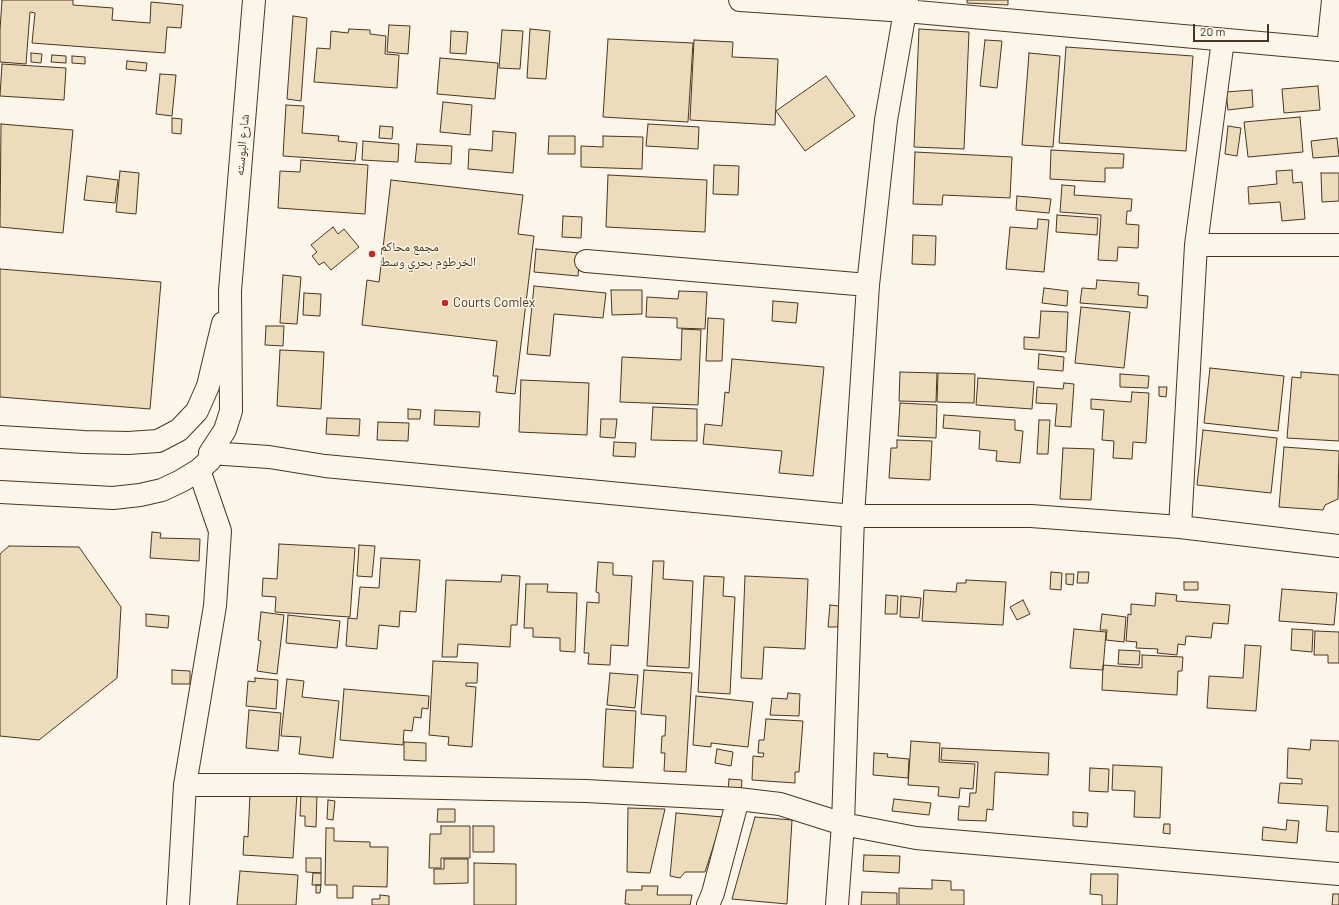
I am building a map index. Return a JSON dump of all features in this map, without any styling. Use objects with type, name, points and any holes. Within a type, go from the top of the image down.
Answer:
[{"type":"street","name":"شارع البوسته","points":[[230,291],[254,0]]},
{"type":"street","points":[[740,0],[906,6],[1223,40],[1334,50],[1333,0]]},
{"type":"street","points":[[837,905],[843,824],[853,516],[868,286],[886,120],[906,6]]},
{"type":"street","points":[[1180,527],[1196,245],[1223,40]]},
{"type":"street","points":[[1196,245],[1339,245]]},
{"type":"street","points":[[586,261],[868,286]]},
{"type":"street","points":[[0,437],[128,444],[158,440],[179,430],[197,411],[208,386],[230,291]]},
{"type":"street","points":[[0,492],[113,498],[140,495],[162,490],[181,481],[204,461],[225,430],[231,411],[230,291]]},
{"type":"street","points":[[204,461],[269,457],[325,466],[853,516],[1031,516],[1180,527],[1339,546]]},
{"type":"street","points":[[178,905],[185,786],[214,606],[220,532],[204,461]]},
{"type":"street","points":[[185,786],[298,785],[586,791],[738,799],[780,804],[843,824],[916,838],[1339,874]]},
{"type":"street","points":[[708,905],[713,893],[738,799]]},
{"type":"building","points":[[2,0],[73,0],[73,5],[113,8],[112,20],[150,23],[151,2],[183,5],[181,28],[167,27],[165,53],[32,43],[35,13],[30,12],[26,64],[0,62]]},
{"type":"building","points":[[967,0],[1008,0],[1008,5],[967,3]]},
{"type":"building","points":[[293,16],[307,18],[301,101],[287,99]]},
{"type":"building","points":[[389,25],[410,26],[408,54],[387,52]]},
{"type":"building","points":[[349,29],[370,30],[370,34],[386,36],[385,54],[399,55],[397,88],[314,82],[317,48],[330,49],[331,31],[348,33]]},
{"type":"building","points":[[530,29],[550,31],[546,79],[527,78]]},
{"type":"building","points":[[919,29],[969,32],[964,149],[914,147]]},
{"type":"building","points":[[502,30],[523,31],[520,69],[499,68]]},
{"type":"building","points":[[451,31],[468,32],[466,54],[450,53]]},
{"type":"building","points":[[608,39],[693,43],[688,122],[603,117]]},
{"type":"building","points":[[694,40],[733,42],[732,57],[778,59],[775,125],[690,120]]},
{"type":"building","points":[[985,40],[1002,41],[997,88],[980,86]]},
{"type":"building","points":[[1066,47],[1193,56],[1186,151],[1059,143]]},
{"type":"building","points":[[31,53],[42,54],[41,63],[31,62]]},
{"type":"building","points":[[1029,53],[1060,56],[1053,147],[1022,145]]},
{"type":"building","points":[[52,55],[66,56],[66,63],[51,62]]},
{"type":"building","points":[[72,56],[85,57],[85,64],[72,63]]},
{"type":"building","points":[[440,58],[498,63],[495,99],[437,94]]},
{"type":"building","points":[[127,61],[147,63],[146,71],[126,69]]},
{"type":"building","points":[[2,64],[66,68],[64,100],[0,96]]},
{"type":"building","points":[[160,74],[176,75],[172,116],[156,114]]},
{"type":"building","points":[[826,76],[855,116],[805,151],[776,111]]},
{"type":"building","points":[[1318,86],[1320,110],[1284,113],[1282,89]]},
{"type":"building","points":[[1252,90],[1253,107],[1228,110],[1226,92]]},
{"type":"building","points":[[443,102],[472,105],[470,135],[440,132]]},
{"type":"building","points":[[286,105],[304,106],[302,133],[339,136],[338,141],[357,143],[355,161],[283,156]]},
{"type":"building","points":[[1300,117],[1303,152],[1248,157],[1244,122]]},
{"type":"building","points":[[172,118],[182,119],[181,134],[172,133]]},
{"type":"building","points":[[1,124],[73,130],[63,233],[0,227]]},
{"type":"building","points":[[648,124],[699,127],[698,149],[646,146]]},
{"type":"building","points":[[380,126],[393,127],[392,139],[379,138]]},
{"type":"building","points":[[1228,126],[1241,128],[1237,156],[1225,154]]},
{"type":"building","points":[[493,131],[516,133],[513,173],[468,169],[469,149],[492,151]]},
{"type":"building","points":[[549,136],[575,136],[575,154],[548,154]]},
{"type":"building","points":[[603,136],[643,137],[642,169],[581,167],[581,146],[603,147]]},
{"type":"building","points":[[1337,138],[1339,156],[1313,158],[1311,141]]},
{"type":"building","points":[[363,141],[399,144],[398,162],[362,160]]},
{"type":"building","points":[[417,144],[452,146],[451,164],[415,162]]},
{"type":"building","points":[[1051,150],[1124,154],[1123,168],[1105,168],[1105,182],[1050,179]]},
{"type":"building","points":[[915,152],[1012,157],[1010,198],[943,195],[942,205],[913,204]]},
{"type":"building","points":[[301,160],[368,165],[365,214],[278,208],[280,171],[300,172]]},
{"type":"building","points":[[714,165],[739,166],[738,195],[713,194]]},
{"type":"building","points":[[1292,170],[1293,183],[1302,182],[1305,219],[1282,221],[1280,202],[1249,204],[1248,187],[1277,184],[1276,171]]},
{"type":"building","points":[[120,171],[139,173],[136,214],[116,212]]},
{"type":"building","points":[[1321,173],[1339,173],[1339,201],[1322,202]]},
{"type":"building","points":[[608,175],[707,180],[705,232],[606,227]]},
{"type":"building","points":[[87,176],[118,180],[115,203],[84,200]]},
{"type":"building","name":"Courts Comlex","points":[[391,180],[523,195],[518,234],[534,236],[515,394],[496,392],[498,376],[493,376],[497,341],[362,325],[367,280],[379,282]]},
{"type":"building","points":[[1062,185],[1075,186],[1074,195],[1132,199],[1131,211],[1127,211],[1126,224],[1139,225],[1138,248],[1118,247],[1117,261],[1098,260],[1101,215],[1060,212]]},
{"type":"building","points":[[1017,196],[1051,199],[1049,213],[1016,210]]},
{"type":"building","points":[[1057,215],[1098,218],[1097,235],[1056,232]]},
{"type":"building","points":[[563,216],[582,217],[581,238],[562,237]]},
{"type":"building","points":[[1038,219],[1049,220],[1044,272],[1006,269],[1010,227],[1037,229]]},
{"type":"building","points":[[333,227],[338,234],[344,229],[359,247],[331,270],[324,262],[319,265],[312,256],[317,252],[311,245]]},
{"type":"building","points":[[913,235],[936,236],[935,265],[912,264]]},
{"type":"building","points":[[536,249],[580,253],[578,276],[534,272]]},
{"type":"building","points":[[0,269],[161,282],[150,409],[0,397]]},
{"type":"building","points":[[283,275],[301,277],[297,324],[280,323]]},
{"type":"building","points":[[1097,280],[1139,283],[1138,295],[1148,296],[1147,308],[1080,303],[1082,288],[1096,289]]},
{"type":"building","points":[[534,286],[606,293],[603,318],[554,314],[550,356],[527,354]]},
{"type":"building","points":[[1044,288],[1068,291],[1067,306],[1042,303]]},
{"type":"building","points":[[611,290],[642,290],[642,314],[612,315]]},
{"type":"building","points":[[679,291],[707,292],[705,329],[677,328],[677,318],[646,317],[647,297],[678,299]]},
{"type":"building","points":[[304,293],[321,294],[320,316],[303,315]]},
{"type":"building","points":[[773,301],[798,303],[796,323],[772,321]]},
{"type":"building","points":[[1081,307],[1130,312],[1124,368],[1075,363]]},
{"type":"building","points":[[1041,311],[1068,312],[1066,352],[1024,349],[1024,337],[1039,338]]},
{"type":"building","points":[[708,318],[724,319],[722,361],[706,361]]},
{"type":"building","points":[[266,326],[284,326],[283,346],[265,345]]},
{"type":"building","points":[[682,329],[701,330],[698,405],[620,402],[622,357],[681,360]]},
{"type":"building","points":[[280,350],[324,352],[321,409],[277,406]]},
{"type":"building","points":[[1039,354],[1064,357],[1063,371],[1038,369]]},
{"type":"building","points":[[732,359],[824,367],[813,476],[779,473],[782,451],[703,444],[705,424],[722,426],[725,392],[729,393]]},
{"type":"building","points":[[1210,368],[1284,376],[1278,431],[1204,423]]},
{"type":"building","points":[[900,372],[937,373],[936,402],[899,401]]},
{"type":"building","points":[[1301,372],[1339,375],[1339,441],[1287,438],[1292,377],[1301,378]]},
{"type":"building","points":[[938,373],[975,374],[974,403],[937,402]]},
{"type":"building","points":[[1120,374],[1149,376],[1148,388],[1120,387]]},
{"type":"building","points":[[978,378],[1034,382],[1032,409],[976,405]]},
{"type":"building","points":[[521,380],[589,383],[587,435],[519,432]]},
{"type":"building","points":[[1064,383],[1074,384],[1071,427],[1055,426],[1057,404],[1036,403],[1037,387],[1063,389]]},
{"type":"building","points":[[1159,387],[1167,387],[1166,397],[1159,396]]},
{"type":"building","points":[[1132,392],[1149,393],[1146,443],[1133,442],[1132,459],[1113,458],[1114,441],[1102,440],[1104,410],[1091,409],[1091,399],[1131,402]]},
{"type":"building","points":[[900,403],[937,405],[936,438],[898,436]]},
{"type":"building","points":[[653,407],[697,409],[697,441],[651,440]]},
{"type":"building","points":[[408,409],[421,410],[420,419],[408,419]]},
{"type":"building","points":[[435,410],[480,412],[479,427],[434,425]]},
{"type":"building","points":[[944,415],[1015,420],[1015,430],[1023,431],[1020,463],[996,461],[997,451],[979,449],[980,431],[943,428]]},
{"type":"building","points":[[327,418],[360,419],[359,436],[326,434]]},
{"type":"building","points":[[601,419],[617,419],[615,438],[600,437]]},
{"type":"building","points":[[1039,420],[1050,420],[1048,454],[1037,454]]},
{"type":"building","points":[[378,422],[409,423],[408,441],[377,440]]},
{"type":"building","points":[[1203,430],[1277,438],[1271,493],[1197,485]]},
{"type":"building","points":[[897,440],[932,441],[930,480],[889,478],[891,448],[897,448]]},
{"type":"building","points":[[614,442],[636,443],[635,457],[613,456]]},
{"type":"building","points":[[1284,447],[1339,451],[1338,499],[1325,505],[1323,510],[1279,507]]},
{"type":"building","points":[[1063,448],[1094,449],[1091,500],[1060,499]]},
{"type":"building","points":[[152,532],[161,533],[160,538],[200,539],[199,561],[150,558]]},
{"type":"building","points":[[279,544],[355,548],[350,617],[275,612],[276,597],[262,596],[263,578],[277,579]]},
{"type":"building","points":[[359,545],[375,546],[372,577],[357,576]]},
{"type":"building","points":[[9,546],[79,547],[121,607],[117,678],[39,740],[0,736],[0,554]]},
{"type":"building","points":[[381,558],[420,560],[416,612],[400,611],[399,627],[379,625],[377,649],[346,646],[348,618],[357,619],[360,587],[379,588]]},
{"type":"building","points":[[653,561],[664,561],[663,579],[693,581],[689,668],[647,666]]},
{"type":"building","points":[[598,562],[613,563],[613,575],[632,576],[628,646],[611,645],[610,665],[588,664],[589,653],[584,653],[587,602],[599,603],[599,593],[596,592]]},
{"type":"building","points":[[1051,572],[1062,573],[1061,590],[1050,589]]},
{"type":"building","points":[[1078,572],[1089,572],[1088,583],[1077,583]]},
{"type":"building","points":[[1066,574],[1074,574],[1073,585],[1066,584]]},
{"type":"building","points":[[502,575],[520,576],[517,625],[511,625],[510,647],[458,644],[457,657],[442,657],[446,580],[501,582]]},
{"type":"building","points":[[704,576],[724,577],[723,596],[735,597],[730,694],[698,692]]},
{"type":"building","points":[[745,576],[808,579],[805,649],[764,647],[762,679],[741,678]]},
{"type":"building","points":[[966,580],[1006,582],[1003,625],[922,621],[924,590],[956,592],[957,583],[966,583]]},
{"type":"building","points":[[1184,582],[1198,582],[1198,590],[1184,590]]},
{"type":"building","points":[[526,584],[548,584],[547,592],[577,593],[575,652],[560,651],[560,638],[533,637],[533,628],[524,628]]},
{"type":"building","points":[[1282,589],[1337,593],[1334,625],[1279,621]]},
{"type":"building","points":[[1156,593],[1177,595],[1176,601],[1230,605],[1228,624],[1213,623],[1211,638],[1186,636],[1185,645],[1178,644],[1177,655],[1157,653],[1158,649],[1136,648],[1137,642],[1126,641],[1128,614],[1131,615],[1131,604],[1155,606]]},
{"type":"building","points":[[886,595],[898,596],[897,614],[885,614]]},
{"type":"building","points":[[901,596],[921,598],[919,618],[900,617]]},
{"type":"building","points":[[1023,600],[1030,614],[1017,620],[1010,607]]},
{"type":"building","points":[[830,605],[839,606],[838,627],[828,627]]},
{"type":"building","points":[[261,612],[284,615],[277,674],[257,671],[261,641],[258,640]]},
{"type":"building","points":[[146,614],[169,616],[168,628],[146,626]]},
{"type":"building","points":[[1102,614],[1126,617],[1124,642],[1106,640],[1107,630],[1100,630]]},
{"type":"building","points":[[288,615],[340,621],[337,648],[286,643]]},
{"type":"building","points":[[1074,629],[1106,632],[1103,670],[1070,668]]},
{"type":"building","points":[[1292,629],[1313,630],[1312,652],[1291,650]]},
{"type":"building","points":[[1315,631],[1339,632],[1339,663],[1328,663],[1328,655],[1314,655]]},
{"type":"building","points":[[1245,645],[1261,646],[1256,711],[1207,708],[1209,676],[1243,678]]},
{"type":"building","points":[[1119,650],[1140,651],[1139,665],[1118,664]]},
{"type":"building","points":[[1142,655],[1183,657],[1182,671],[1178,671],[1177,695],[1102,690],[1103,665],[1142,668]]},
{"type":"building","points":[[433,661],[478,663],[477,683],[466,683],[466,686],[476,687],[472,747],[448,745],[449,737],[429,735]]},
{"type":"building","points":[[172,670],[190,671],[190,684],[172,684]]},
{"type":"building","points":[[644,670],[692,673],[686,772],[664,771],[665,753],[661,753],[662,736],[665,736],[666,716],[641,714]]},
{"type":"building","points":[[610,673],[638,675],[635,708],[607,705]]},
{"type":"building","points":[[255,678],[278,680],[276,709],[246,706],[248,681],[255,682]]},
{"type":"building","points":[[287,679],[304,681],[302,697],[339,701],[333,758],[299,754],[301,737],[281,736]]},
{"type":"building","points":[[344,689],[429,696],[428,709],[422,708],[421,718],[414,717],[412,731],[404,730],[403,745],[340,740]]},
{"type":"building","points":[[788,693],[800,694],[799,716],[770,715],[772,698],[787,699]]},
{"type":"building","points":[[696,696],[753,702],[748,747],[711,743],[711,747],[693,745]]},
{"type":"building","points":[[606,709],[636,711],[633,768],[603,767]]},
{"type":"building","points":[[249,710],[281,713],[278,751],[246,748]]},
{"type":"building","points":[[766,719],[803,721],[799,772],[795,772],[795,783],[752,780],[753,756],[763,757],[764,753],[758,753],[759,740],[764,740]]},
{"type":"building","points":[[1311,740],[1339,741],[1339,832],[1326,831],[1328,806],[1278,803],[1280,783],[1302,784],[1302,779],[1287,778],[1288,748],[1310,750]]},
{"type":"building","points":[[911,741],[940,743],[939,762],[975,764],[973,789],[960,788],[959,798],[938,796],[939,787],[908,785]]},
{"type":"building","points":[[404,742],[426,743],[426,761],[404,760]]},
{"type":"building","points":[[942,748],[1049,753],[1048,775],[995,772],[993,810],[987,809],[986,821],[958,820],[959,806],[969,807],[970,793],[976,793],[978,762],[941,760]]},
{"type":"building","points":[[717,749],[733,752],[731,766],[715,763]]},
{"type":"building","points":[[874,753],[888,754],[887,757],[909,759],[908,778],[873,775]]},
{"type":"building","points":[[1113,765],[1162,767],[1160,818],[1134,817],[1135,791],[1112,790]]},
{"type":"building","points":[[1090,768],[1109,769],[1108,792],[1089,791]]},
{"type":"building","points":[[729,779],[742,780],[741,792],[728,791]]},
{"type":"building","points":[[297,793],[293,858],[243,855],[244,836],[248,837],[250,794]]},
{"type":"building","points":[[301,794],[317,795],[316,827],[305,826],[305,816],[300,816]]},
{"type":"building","points":[[894,799],[931,803],[929,815],[892,811]]},
{"type":"building","points":[[328,800],[335,801],[333,820],[327,819]]},
{"type":"building","points":[[628,808],[665,809],[650,873],[627,872]]},
{"type":"building","points":[[438,809],[455,809],[455,822],[437,822]]},
{"type":"building","points":[[1073,812],[1088,813],[1087,827],[1073,826]]},
{"type":"building","points":[[676,813],[723,817],[705,872],[685,872],[680,878],[670,876]]},
{"type":"building","points":[[755,817],[792,820],[787,904],[732,899]]},
{"type":"building","points":[[1287,820],[1299,821],[1297,843],[1262,840],[1263,827],[1286,830]]},
{"type":"building","points":[[1164,824],[1170,824],[1170,834],[1163,833]]},
{"type":"building","points":[[441,826],[470,826],[470,858],[441,858],[441,868],[429,868],[430,834],[441,834]]},
{"type":"building","points":[[473,826],[494,826],[494,852],[473,852]]},
{"type":"building","points":[[326,828],[334,828],[334,841],[370,842],[370,847],[388,847],[387,887],[353,886],[353,898],[337,898],[337,885],[325,885]]},
{"type":"building","points":[[864,855],[900,856],[899,873],[863,871]]},
{"type":"building","points":[[306,858],[321,858],[321,873],[306,872]]},
{"type":"building","points":[[444,859],[468,859],[468,883],[434,884],[434,869],[444,869]]},
{"type":"building","points":[[474,863],[516,864],[516,905],[474,905]]},
{"type":"building","points":[[240,871],[298,875],[296,905],[237,905]]},
{"type":"building","points":[[313,873],[321,873],[321,885],[312,885]]},
{"type":"building","points":[[1091,874],[1118,874],[1117,905],[1102,905],[1102,895],[1090,894]]},
{"type":"building","points":[[932,880],[951,881],[951,890],[964,890],[964,905],[899,905],[899,888],[932,889]]},
{"type":"building","points":[[316,885],[321,885],[320,893],[316,893]]},
{"type":"building","points":[[642,886],[658,886],[657,895],[692,895],[690,905],[625,904],[626,890],[642,890]]},
{"type":"building","points":[[862,892],[897,893],[897,905],[861,905]]},
{"type":"building","points":[[1333,894],[1339,894],[1339,905],[1332,905]]},
{"type":"building","points":[[380,895],[389,896],[389,905],[372,905],[372,899],[380,899]]},
{"type":"place","name":"مجمع محاكم الخرطوم بحري وسط","points":[[372,254]]},
{"type":"place","name":"Courts Comlex","points":[[445,303]]}]
